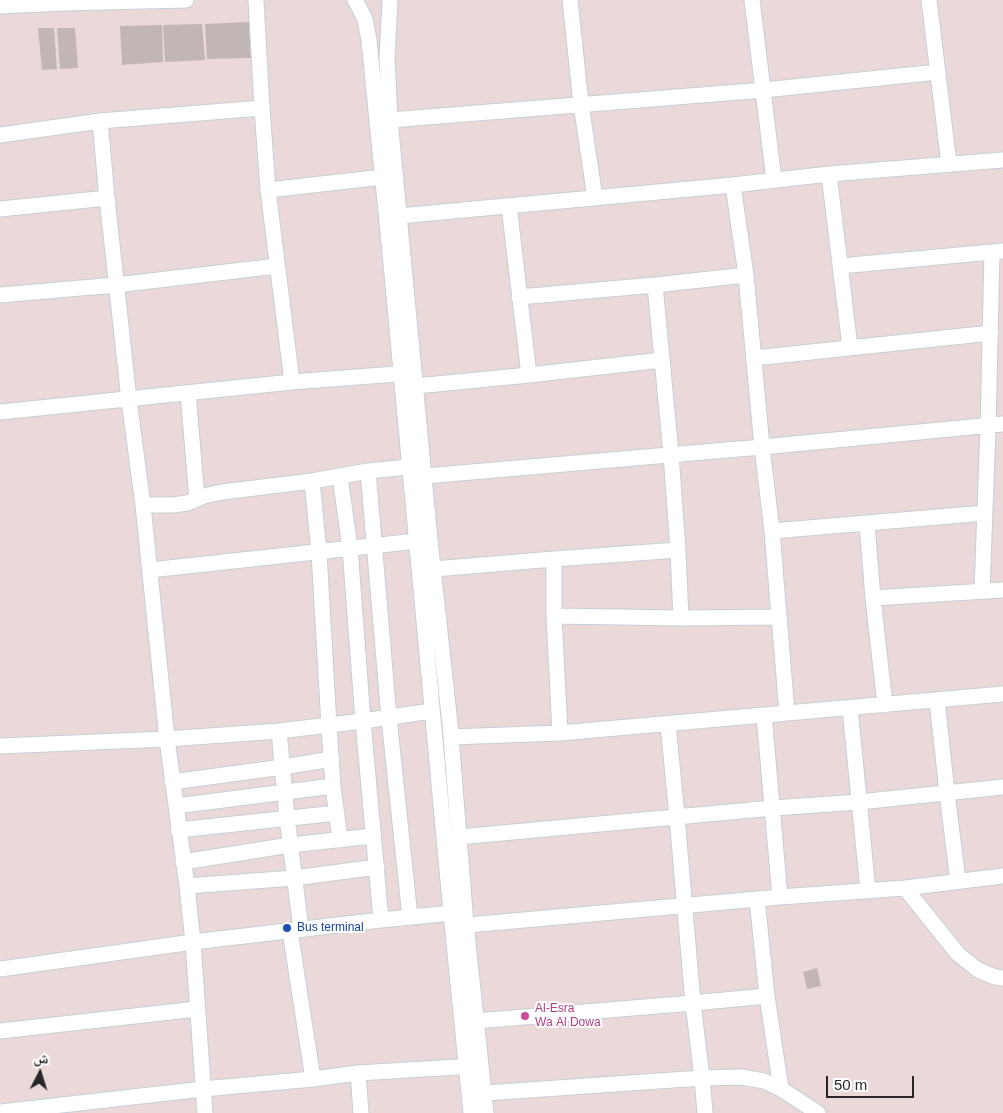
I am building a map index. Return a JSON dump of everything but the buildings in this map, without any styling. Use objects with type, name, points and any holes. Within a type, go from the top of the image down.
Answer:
[{"type":"street","points":[[0,6],[186,0]]},
{"type":"street","points":[[256,0],[268,190],[292,382]]},
{"type":"street","points":[[355,0],[367,28],[383,177],[425,476],[459,837],[456,921],[476,1021],[486,1113]]},
{"type":"street","points":[[390,0],[387,58],[410,377],[409,467],[433,718],[456,921],[471,1113]]},
{"type":"street","points":[[570,0],[581,104],[595,198]]},
{"type":"street","points":[[752,0],[774,180]]},
{"type":"street","points":[[929,0],[949,164]]},
{"type":"street","points":[[390,120],[764,90],[938,72]]},
{"type":"street","points":[[0,135],[100,121],[262,108]]},
{"type":"street","points":[[100,121],[128,400],[143,505],[167,739],[193,942],[205,1113]]},
{"type":"street","points":[[399,216],[733,185],[829,174],[1003,160]]},
{"type":"street","points":[[829,174],[850,347]]},
{"type":"street","points":[[268,190],[383,177]]},
{"type":"street","points":[[733,185],[746,275],[772,531],[787,713]]},
{"type":"street","points":[[0,209],[107,198]]},
{"type":"street","points":[[509,206],[529,376]]},
{"type":"street","points":[[840,266],[998,252],[991,333],[996,425],[985,513],[982,591]]},
{"type":"street","points":[[0,295],[116,285],[278,266]]},
{"type":"street","points":[[519,298],[746,275]]},
{"type":"street","points":[[655,285],[671,454],[681,618]]},
{"type":"street","points":[[754,358],[991,333]]},
{"type":"street","points":[[0,412],[292,382],[410,377],[529,376],[662,360]]},
{"type":"street","points":[[188,393],[197,499]]},
{"type":"street","points":[[425,476],[996,425]]},
{"type":"street","points":[[143,505],[173,505],[222,492],[409,467]]},
{"type":"street","points":[[368,472],[389,718],[410,917]]},
{"type":"street","points":[[340,476],[350,548],[381,920]]},
{"type":"street","points":[[312,481],[319,552],[333,786],[340,840]]},
{"type":"street","points":[[772,531],[985,513]]},
{"type":"street","points":[[867,524],[885,705]]},
{"type":"street","points":[[150,570],[417,541]]},
{"type":"street","points":[[434,569],[678,550]]},
{"type":"street","points":[[554,559],[554,616],[560,734]]},
{"type":"street","points":[[873,598],[1003,590]]},
{"type":"street","points":[[554,616],[778,617]]},
{"type":"street","points":[[0,746],[279,732],[389,718],[433,718],[450,731],[560,734],[1003,694]]},
{"type":"street","points":[[937,700],[958,881]]},
{"type":"street","points":[[850,708],[868,891]]},
{"type":"street","points":[[764,715],[780,897]]},
{"type":"street","points":[[668,724],[704,1113]]},
{"type":"street","points":[[279,732],[294,878],[296,930],[313,1079]]},
{"type":"street","points":[[172,782],[332,759]]},
{"type":"street","points":[[176,806],[333,786]]},
{"type":"street","points":[[459,837],[773,808],[859,802],[1003,787]]},
{"type":"street","points":[[178,830],[337,813]]},
{"type":"street","points":[[183,862],[290,845],[373,836]]},
{"type":"street","points":[[187,886],[294,878],[377,868]]},
{"type":"street","points":[[0,969],[193,942],[410,917],[456,921],[905,888],[1003,876]]},
{"type":"street","points":[[905,888],[958,954],[978,970],[1003,978]]},
{"type":"street","points":[[757,899],[766,996],[781,1089]]},
{"type":"street","points":[[476,1021],[693,1004],[766,996]]},
{"type":"street","points":[[0,1031],[197,1009]]},
{"type":"street","points":[[0,1112],[358,1073],[481,1066]]},
{"type":"street","points":[[358,1073],[361,1113]]},
{"type":"street","points":[[485,1093],[741,1077],[764,1081],[781,1089],[818,1113]]},
{"type":"place","name":"Bus terminal","points":[[287,928]]},
{"type":"place","name":"Al-Esra Wa Al Dowa","points":[[525,1016]]}]
